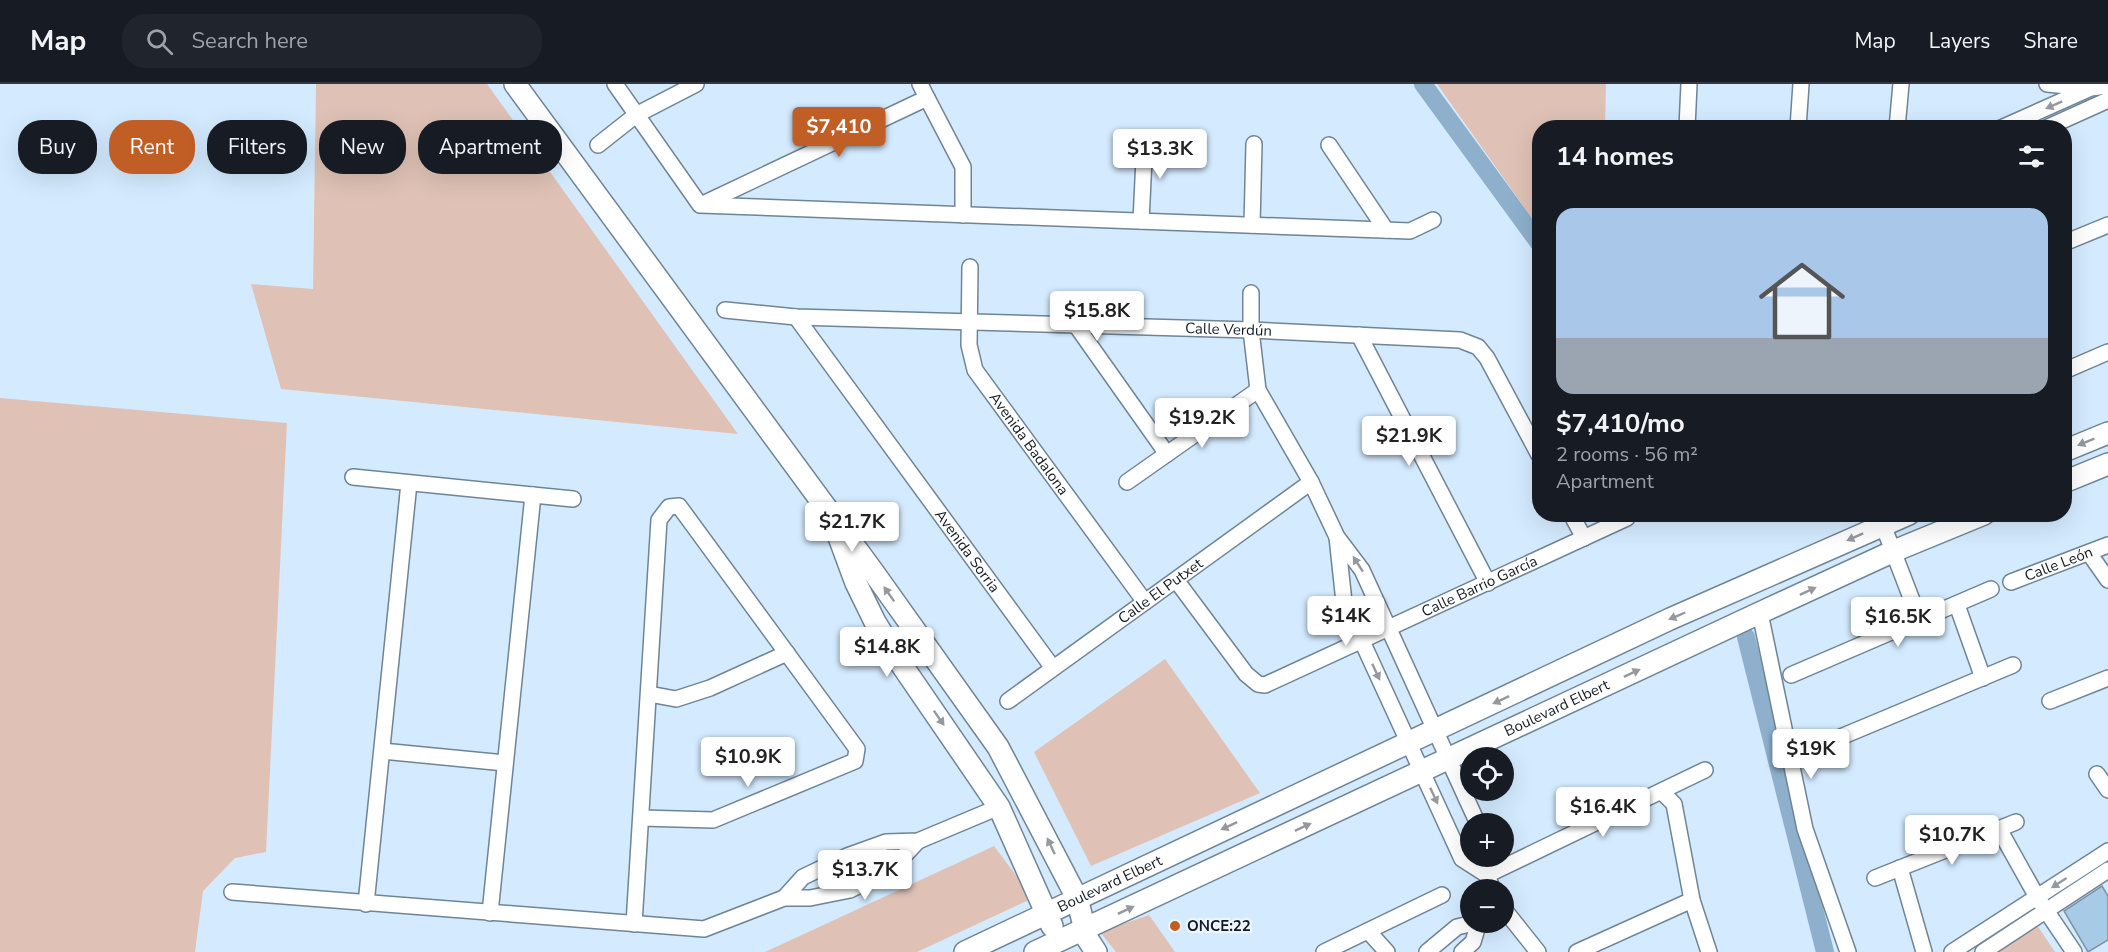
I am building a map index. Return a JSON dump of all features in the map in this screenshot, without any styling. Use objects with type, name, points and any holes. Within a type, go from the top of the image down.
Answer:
[{"type":"street","points":[[515,84],[874,573],[998,747],[1077,898],[1084,930],[1096,952]]},
{"type":"street","points":[[615,84],[700,205]]},
{"type":"street","points":[[598,145],[636,115],[696,84]]},
{"type":"street","points":[[1687,120],[1689,84]]},
{"type":"street","points":[[1799,120],[1801,84]]},
{"type":"street","points":[[1898,120],[1901,84]]},
{"type":"street","points":[[2047,84],[2091,88],[2108,86]]},
{"type":"street","points":[[2029,120],[2091,88]]},
{"type":"street","points":[[700,205],[923,91],[963,167],[963,215]]},
{"type":"street","points":[[2064,120],[2108,100]]},
{"type":"street","points":[[1141,221],[1145,138]]},
{"type":"street","points":[[1252,225],[1254,144]]},
{"type":"street","points":[[1329,145],[1386,230]]},
{"type":"street","points":[[700,205],[1410,231],[1432,220]]},
{"type":"street","points":[[2072,240],[2108,225]]},
{"type":"street","name":"Avenida Badalona","points":[[970,267],[969,345],[975,370],[1145,602]]},
{"type":"street","points":[[1251,293],[1251,330],[1258,390],[1311,482],[1337,537],[1362,570],[1473,813]]},
{"type":"street","name":"Calle Verdún","points":[[725,310],[796,316],[1251,330],[1460,340],[1478,347],[1487,358],[1532,441]]},
{"type":"street","name":"Avenida Sorria","points":[[796,316],[1053,668]]},
{"type":"street","points":[[1075,324],[1167,454]]},
{"type":"street","points":[[1359,335],[1488,584]]},
{"type":"street","points":[[2072,368],[2108,352]]},
{"type":"street","points":[[1127,482],[1258,390]]},
{"type":"street","points":[[2072,448],[2108,433]]},
{"type":"street","points":[[2072,479],[2108,464]]},
{"type":"street","points":[[353,477],[573,499]]},
{"type":"street","name":"Calle El Putxet","points":[[1008,701],[1311,482]]},
{"type":"street","points":[[366,903],[409,483]]},
{"type":"street","points":[[490,913],[533,495]]},
{"type":"street","points":[[634,924],[659,520],[669,507],[678,506],[857,750],[855,761],[713,820],[641,818]]},
{"type":"street","points":[[833,520],[856,583],[897,658],[999,807],[1048,913],[1058,947]]},
{"type":"street","points":[[1575,522],[1584,538]]},
{"type":"street","name":"Calle Barrio García","points":[[1176,580],[1246,674],[1258,684],[1273,684],[1620,522]]},
{"type":"street","name":"Boulevard Elbert","points":[[965,952],[1670,619],[1890,522]]},
{"type":"street","name":"Boulevard Elbert","points":[[1035,952],[1058,947],[1084,930],[1760,613],[1894,551],[1965,522]]},
{"type":"street","points":[[1883,525],[1920,621]]},
{"type":"street","points":[[1337,537],[1344,602],[1462,859],[1487,875]]},
{"type":"street","name":"Calle León","points":[[2011,582],[2108,545]]},
{"type":"street","points":[[2089,553],[2108,580]]},
{"type":"street","points":[[856,583],[861,571],[867,569],[874,573]]},
{"type":"street","points":[[1791,675],[1991,590]]},
{"type":"street","points":[[1957,605],[1983,678]]},
{"type":"street","points":[[1760,613],[1805,830],[1848,952]]},
{"type":"street","points":[[649,694],[676,699],[710,688],[787,653]]},
{"type":"street","points":[[1812,749],[2013,665]]},
{"type":"street","points":[[2050,701],[2108,678]]},
{"type":"street","points":[[382,751],[505,763]]},
{"type":"street","points":[[1487,875],[1705,770]]},
{"type":"street","points":[[2097,774],[2108,790]]},
{"type":"street","points":[[1662,792],[1674,804],[1692,900],[1709,952]]},
{"type":"street","points":[[784,898],[803,877],[847,856],[886,842],[918,841],[999,807]]},
{"type":"street","points":[[1875,878],[2016,822]]},
{"type":"street","points":[[1999,829],[2037,897],[2074,952]]},
{"type":"street","points":[[232,892],[704,929],[784,898],[810,898],[850,890],[878,876],[900,860],[918,841]]},
{"type":"street","points":[[1952,952],[2108,851]]},
{"type":"street","points":[[1488,867],[1489,879]]},
{"type":"street","points":[[1900,868],[1924,952]]},
{"type":"street","points":[[1983,952],[2108,870]]},
{"type":"street","points":[[1324,952],[1442,895]]},
{"type":"street","points":[[1577,952],[1692,900]]},
{"type":"street","points":[[1514,922],[1538,952]]},
{"type":"street","points":[[1427,952],[1460,926]]},
{"type":"street","points":[[1368,931],[1387,952]]},
{"type":"street","points":[[1462,952],[1473,942],[1475,933]]},
{"type":"shaded area","points":[[316,84],[487,84],[513,120],[418,120],[418,174],[552,174],[738,434],[281,389],[251,284],[313,289]]},
{"type":"shaded area","points":[[1437,84],[1606,84],[1605,120],[1532,120],[1532,218]]},
{"type":"shaded area","points":[[0,398],[287,423],[266,852],[235,858],[203,891],[195,952],[0,952]]},
{"type":"shaded area","points":[[1165,659],[1260,793],[1091,866],[1034,752]]},
{"type":"shaded area","points":[[994,846],[1033,898],[917,952],[765,952]]},
{"type":"shaded area","points":[[1149,915],[1175,952],[1116,952],[1100,932]]},
{"type":"shaded area","points":[[2037,925],[2055,952],[1995,952]]},
{"type":"building","points":[[2102,886],[2108,896],[2108,940],[2088,952],[2064,911]]},
{"type":"waterway","points":[[1423,84],[1532,233]]},
{"type":"waterway","points":[[1746,637],[1825,952]]},
{"type":"place","name":"ONCE:22","points":[[1175,926]]}]
